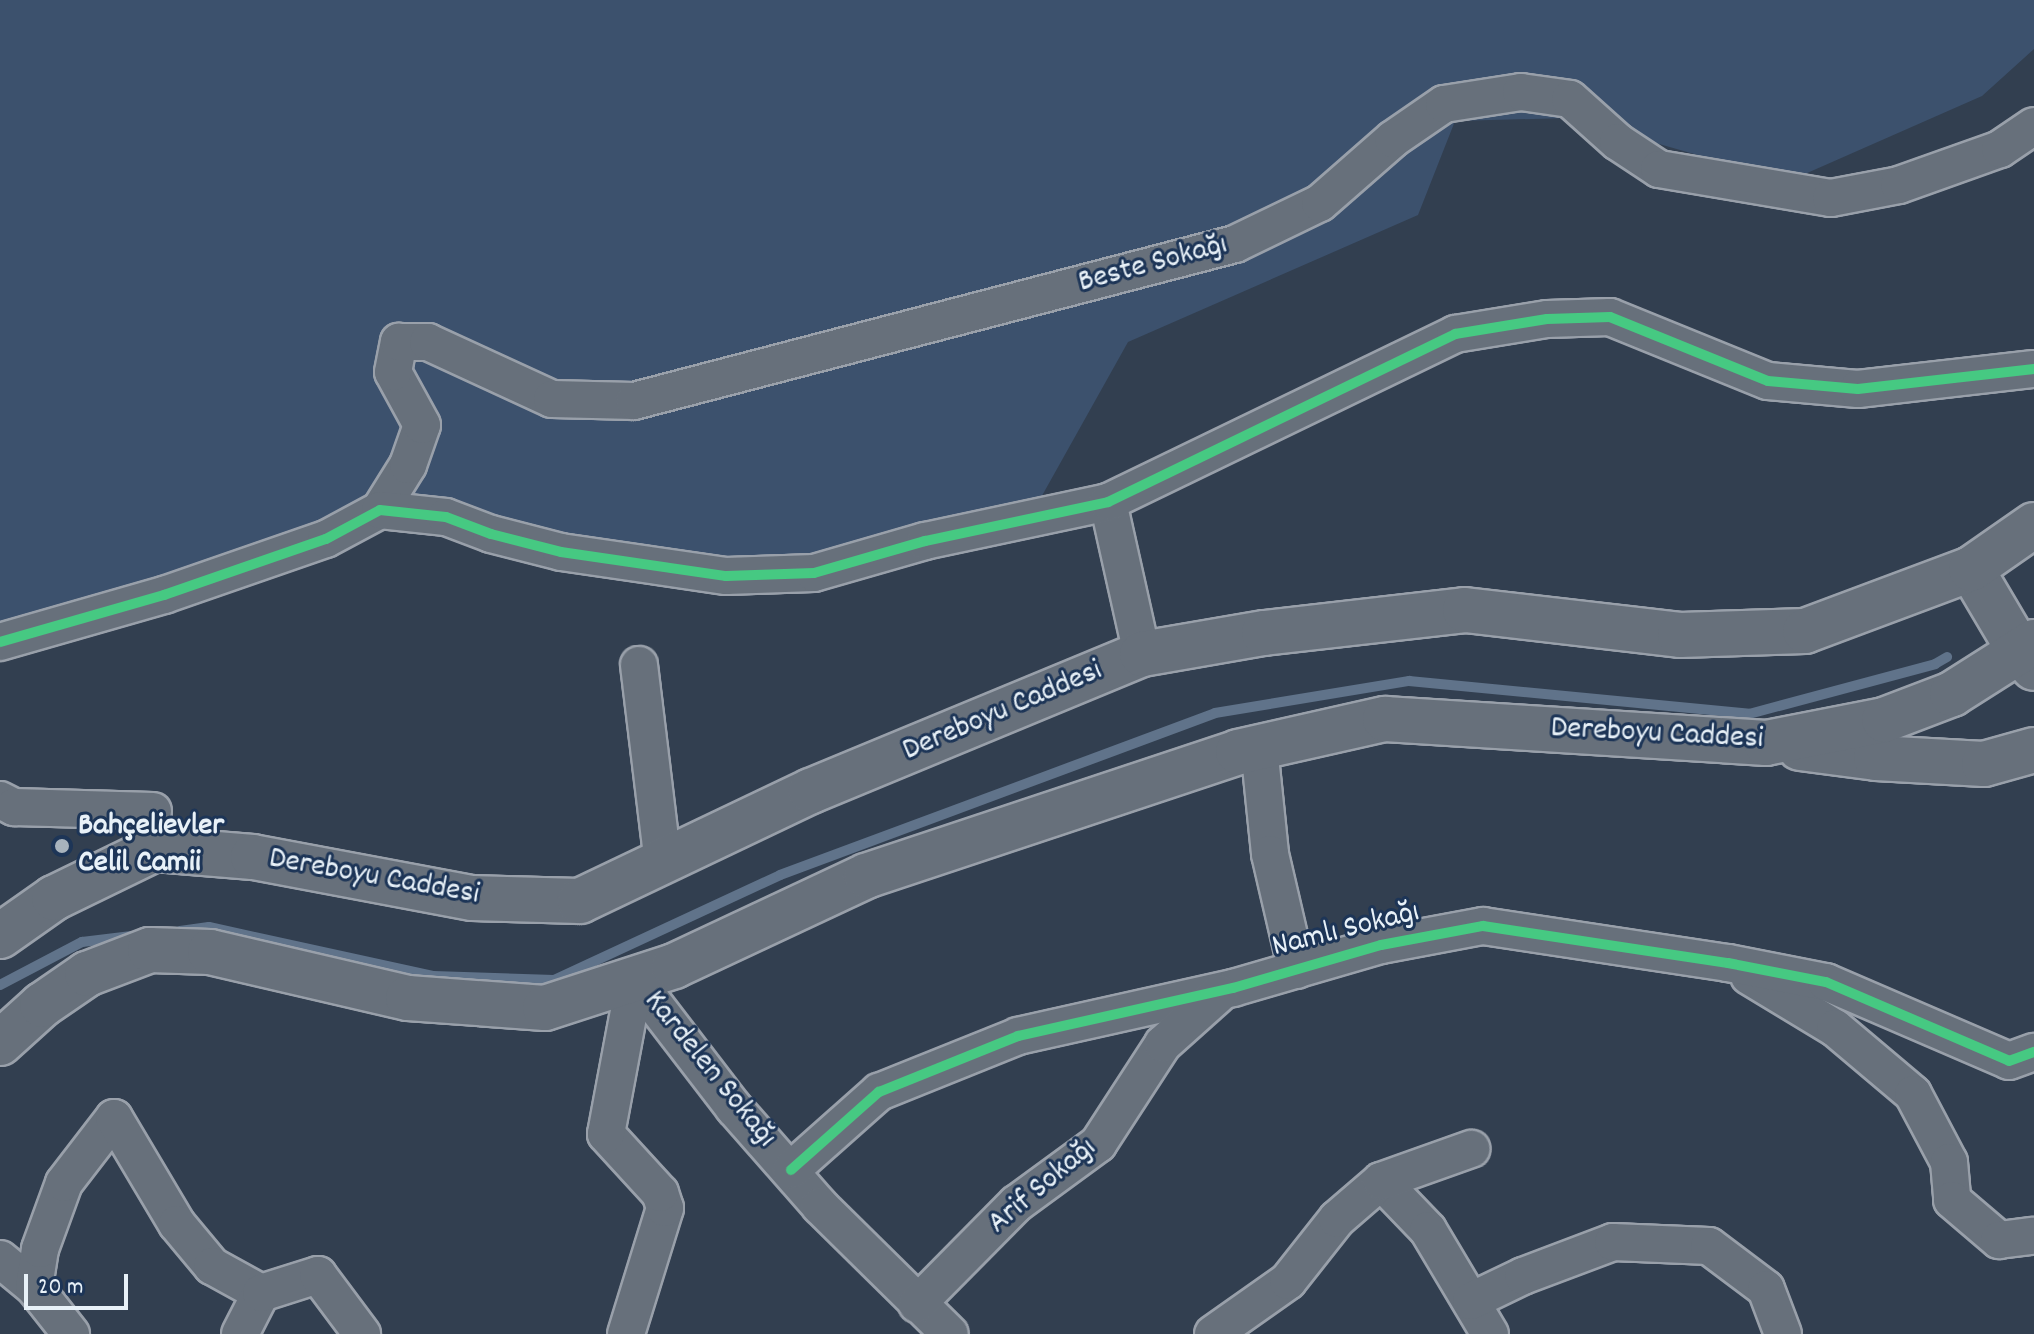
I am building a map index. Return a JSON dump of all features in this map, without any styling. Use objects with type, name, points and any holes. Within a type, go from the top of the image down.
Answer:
[{"type":"main road","name":"Dereboyu Caddesi","points":[[0,936],[54,898],[155,849],[253,857],[472,898],[580,901],[811,791],[1142,654],[1264,633],[1465,610],[1680,635],[1805,631],[1971,569],[2030,536]]},
{"type":"main road","points":[[1971,569],[2029,654]]},
{"type":"main road","name":"Dereboyu Caddesi","points":[[0,1043],[42,1005],[87,974],[150,950],[210,952],[408,998],[545,1008],[674,966],[866,876],[1259,747],[1385,719],[1766,743],[1884,720],[1952,694],[2029,654]]},
{"type":"main road","points":[[1766,743],[1876,758],[1984,764],[2034,750]]},
{"type":"main road","points":[[0,909],[54,898]]},
{"type":"street","name":"Beste Sokağı","points":[[380,510],[408,465],[422,425],[393,372],[399,342],[428,342],[552,399],[634,401],[1235,244],[1320,203],[1393,139],[1444,104],[1521,92],[1570,99],[1618,142],[1659,169],[1831,198],[1899,185],[2000,149],[2034,126]]},
{"type":"street","points":[[0,642],[178,591],[326,539],[380,510],[446,517],[491,534],[561,552],[726,576],[814,573],[925,541],[1108,502],[1455,334],[1547,319],[1610,317],[1768,381],[1858,389],[2034,369]]},
{"type":"street","points":[[1108,502],[1142,654]]},
{"type":"street","points":[[639,665],[663,864]]},
{"type":"street","points":[[1259,747],[1270,854],[1297,970]]},
{"type":"street","points":[[0,800],[14,807],[153,811]]},
{"type":"street","name":"Namlı Sokağı","points":[[791,1170],[879,1092],[1018,1036],[1222,991],[1381,945],[1483,926],[1728,963],[1826,982],[2009,1061],[2034,1052]]},
{"type":"street","points":[[1728,963],[1835,1028],[1913,1094],[1949,1162],[1952,1200],[1999,1240],[2034,1236]]},
{"type":"street","points":[[626,1334],[665,1208],[660,1193],[606,1134],[635,979]]},
{"type":"street","name":"Kardelen Sokağı","points":[[635,979],[734,1108],[830,1217],[950,1334]]},
{"type":"street","name":"Arif Sokağı","points":[[917,1304],[1016,1204],[1098,1144],[1163,1044],[1222,991]]},
{"type":"street","points":[[34,1287],[40,1249],[64,1183],[114,1118],[177,1224],[203,1256],[212,1266],[261,1293]]},
{"type":"street","points":[[1213,1334],[1288,1281],[1337,1219],[1381,1181],[1471,1149]]},
{"type":"street","points":[[1381,1181],[1428,1230],[1489,1334]]},
{"type":"street","points":[[1471,1301],[1523,1276],[1613,1242],[1709,1246],[1766,1289],[1783,1334]]},
{"type":"street","points":[[0,1259],[34,1287],[71,1334]]},
{"type":"street","points":[[240,1334],[261,1293],[318,1275],[362,1334]]},
{"type":"street","points":[[0,1299],[34,1287]]},
{"type":"shaded area","points":[[0,0],[2034,0],[2034,49],[1982,96],[1789,181],[1568,118],[1455,121],[1418,215],[1128,342],[1034,510],[721,586],[434,497],[0,635]]},
{"type":"waterway","points":[[180,931],[209,927],[433,976],[554,980],[780,875],[1215,713],[1409,681],[1749,714],[1935,664],[1947,657]]},
{"type":"waterway","points":[[0,985],[82,942],[132,936]]},
{"type":"cycle path","points":[[0,642],[164,595],[326,539],[380,510],[446,517],[491,534],[561,552],[726,576],[814,573],[925,541],[1108,502],[1455,334],[1547,319],[1610,317],[1768,381],[1858,389],[2034,369]]},
{"type":"cycle path","points":[[791,1170],[879,1092],[1018,1036],[1233,988],[1381,945],[1483,926],[1728,963],[1826,982],[2009,1061],[2034,1052]]},
{"type":"place","name":"Bahçelievler Celil Camii","points":[[62,846]]}]
